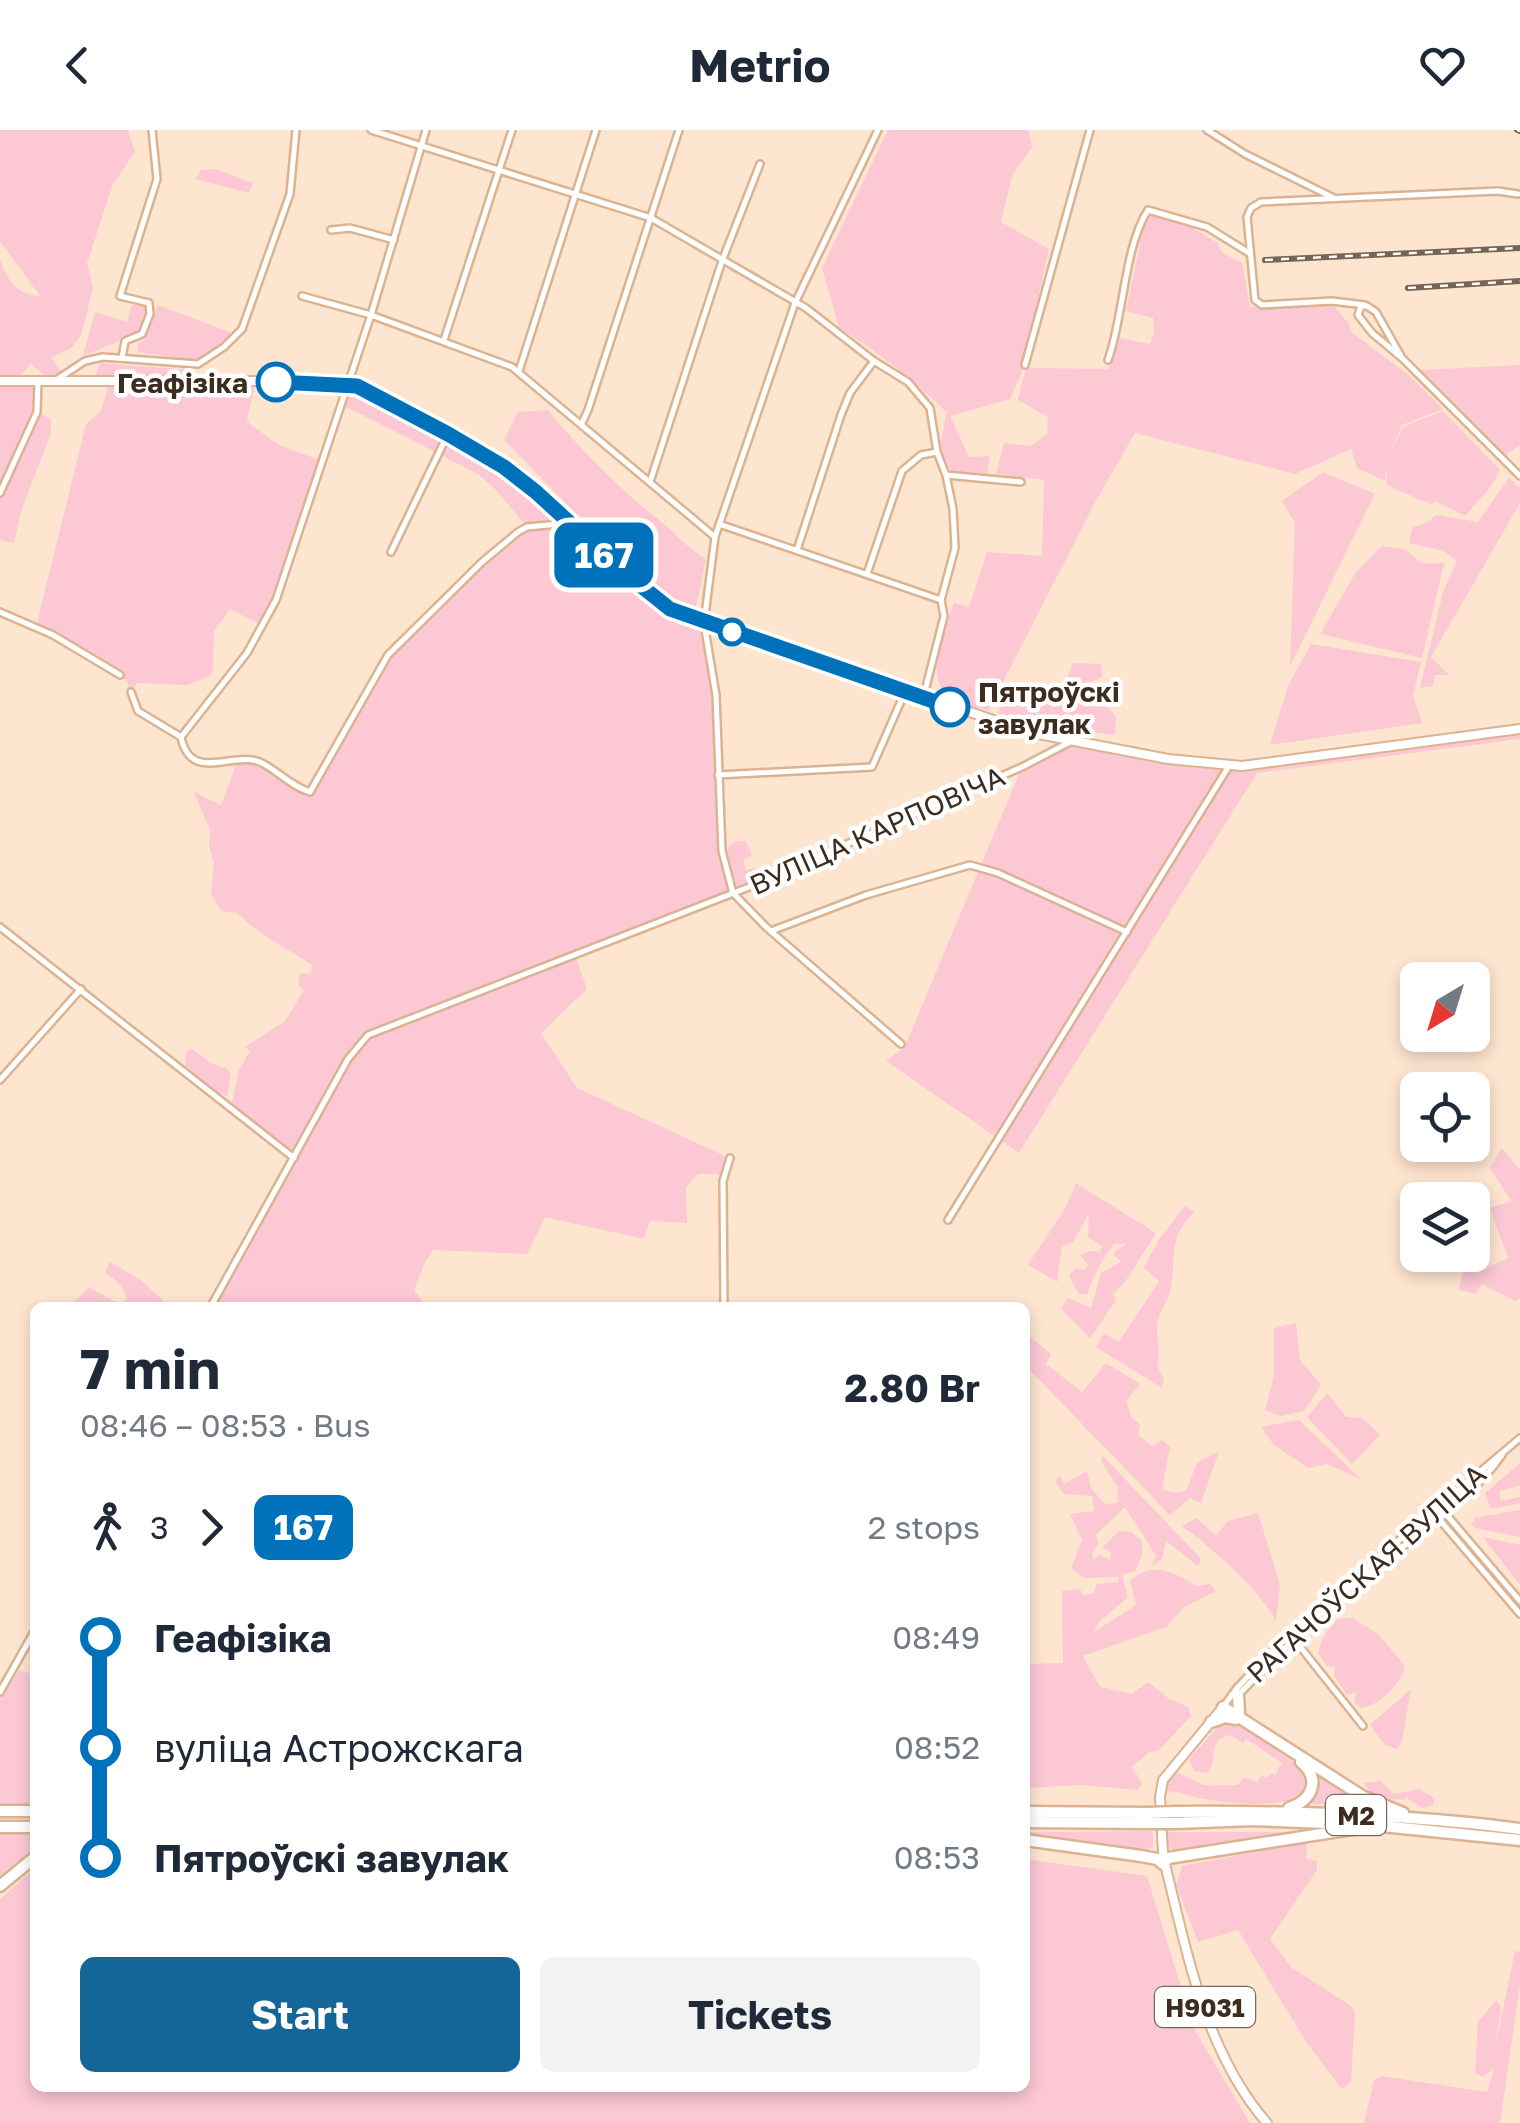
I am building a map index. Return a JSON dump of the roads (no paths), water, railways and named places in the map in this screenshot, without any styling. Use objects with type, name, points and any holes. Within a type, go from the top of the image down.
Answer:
[{"type":"highway","points":[[1238,1695],[1238,1716]]},
{"type":"highway","points":[[1224,1707],[1374,1802],[1398,1812],[1434,1819]]},
{"type":"highway","points":[[1211,1722],[1238,1716],[1306,1765],[1312,1787],[1301,1803],[1278,1811]]},
{"type":"highway","points":[[0,1811],[30,1812]]},
{"type":"highway","name":"М2","points":[[1176,1818],[1278,1811],[1434,1819],[1520,1829]]},
{"type":"highway","name":"М2","points":[[1030,1812],[1147,1818]]},
{"type":"highway","name":"М2","points":[[1030,1822],[1253,1820],[1378,1825],[1520,1840]]},
{"type":"highway","points":[[1030,1841],[1163,1858],[1378,1825]]},
{"type":"highway","points":[[0,1827],[30,1827]]},
{"type":"highway","points":[[0,1886],[30,1861]]},
{"type":"main road","points":[[0,381],[203,381],[364,388],[504,467],[662,605],[973,716],[1071,742],[1229,766],[1520,729]]},
{"type":"main road","name":"РАГАЧОЎСКАЯ ВУЛІЦА","points":[[1224,1707],[1163,1780],[1163,1858],[1212,2030],[1229,2066],[1267,2123]]},
{"type":"street","points":[[122,358],[125,341],[142,334],[150,314],[150,304],[120,296],[159,171],[152,130]]},
{"type":"street","points":[[56,380],[85,361],[103,357],[198,364],[242,329],[290,194],[296,130]]},
{"type":"street","points":[[372,130],[651,218],[796,303],[908,382],[926,401],[933,416],[956,536],[941,600],[944,616],[924,698]]},
{"type":"street","points":[[181,737],[247,653],[270,613],[371,315],[426,130]]},
{"type":"street","points":[[444,340],[512,130]]},
{"type":"street","points":[[519,371],[596,130]]},
{"type":"street","points":[[582,422],[679,130]]},
{"type":"street","points":[[878,130],[796,303],[714,537],[704,623],[717,698],[722,851],[732,893],[900,1044]]},
{"type":"street","points":[[1025,366],[1090,130]]},
{"type":"street","points":[[1207,130],[1335,199]]},
{"type":"street","points":[[650,482],[722,261],[760,164]]},
{"type":"street","points":[[1300,200],[1302,184]]},
{"type":"street","points":[[1402,358],[1378,315],[1364,305],[1262,304],[1254,300],[1247,216],[1251,208],[1261,202],[1498,191],[1518,194]]},
{"type":"street","points":[[1108,360],[1146,212],[1150,209],[1206,226],[1250,254]]},
{"type":"street","points":[[331,230],[350,228],[394,240]]},
{"type":"street","points":[[302,296],[444,340],[519,371],[714,537]]},
{"type":"street","points":[[1343,302],[1520,476]]},
{"type":"street","points":[[1359,316],[1358,310],[1364,305]]},
{"type":"street","points":[[797,550],[841,415],[850,394],[874,361]]},
{"type":"street","points":[[198,364],[203,381]]},
{"type":"street","points":[[0,493],[37,412],[38,381]]},
{"type":"street","points":[[391,552],[448,434]]},
{"type":"street","points":[[867,574],[902,472],[921,455],[937,452]]},
{"type":"street","points":[[946,475],[1022,482]]},
{"type":"street","points":[[131,692],[138,711],[181,737],[190,757],[204,763],[258,760],[310,792],[388,655],[518,532],[527,527],[570,523]]},
{"type":"street","points":[[719,524],[941,600]]},
{"type":"street","points":[[0,612],[54,636],[120,675]]},
{"type":"street","points":[[718,775],[872,767],[906,692]]},
{"type":"street","name":"ВУЛІЦА КАРПОВІЧА","points":[[213,1302],[348,1059],[368,1035],[732,893],[1071,742]]},
{"type":"street","points":[[948,1220],[1229,766]]},
{"type":"street","points":[[771,932],[876,892],[970,865],[998,873],[1127,932]]},
{"type":"street","points":[[0,926],[294,1158]]},
{"type":"street","points":[[0,1080],[81,989]]},
{"type":"street","points":[[724,1302],[723,1181],[730,1158]]},
{"type":"street","name":"РАГАЧОЎСКАЯ ВУЛІЦА","points":[[1224,1707],[1237,1688],[1291,1635],[1520,1438]]},
{"type":"street","name":"РАГАЧОЎСКАЯ ВУЛІЦА","points":[[1291,1635],[1479,1484],[1505,1452]]},
{"type":"street","points":[[1436,1510],[1445,1513],[1520,1602]]},
{"type":"street","points":[[1436,1510],[1438,1519],[1520,1614]]},
{"type":"street","points":[[1224,1707],[1291,1635],[1364,1726]]},
{"type":"street","points":[[0,1692],[30,1639]]},
{"type":"railway","points":[[1265,260],[1520,248]]},
{"type":"railway","points":[[1408,288],[1520,281]]},
{"type":"place","name":"Геафізіка","points":[[276,382]]},
{"type":"place","name":"Пятроўскі завулак","points":[[950,707]]}]
